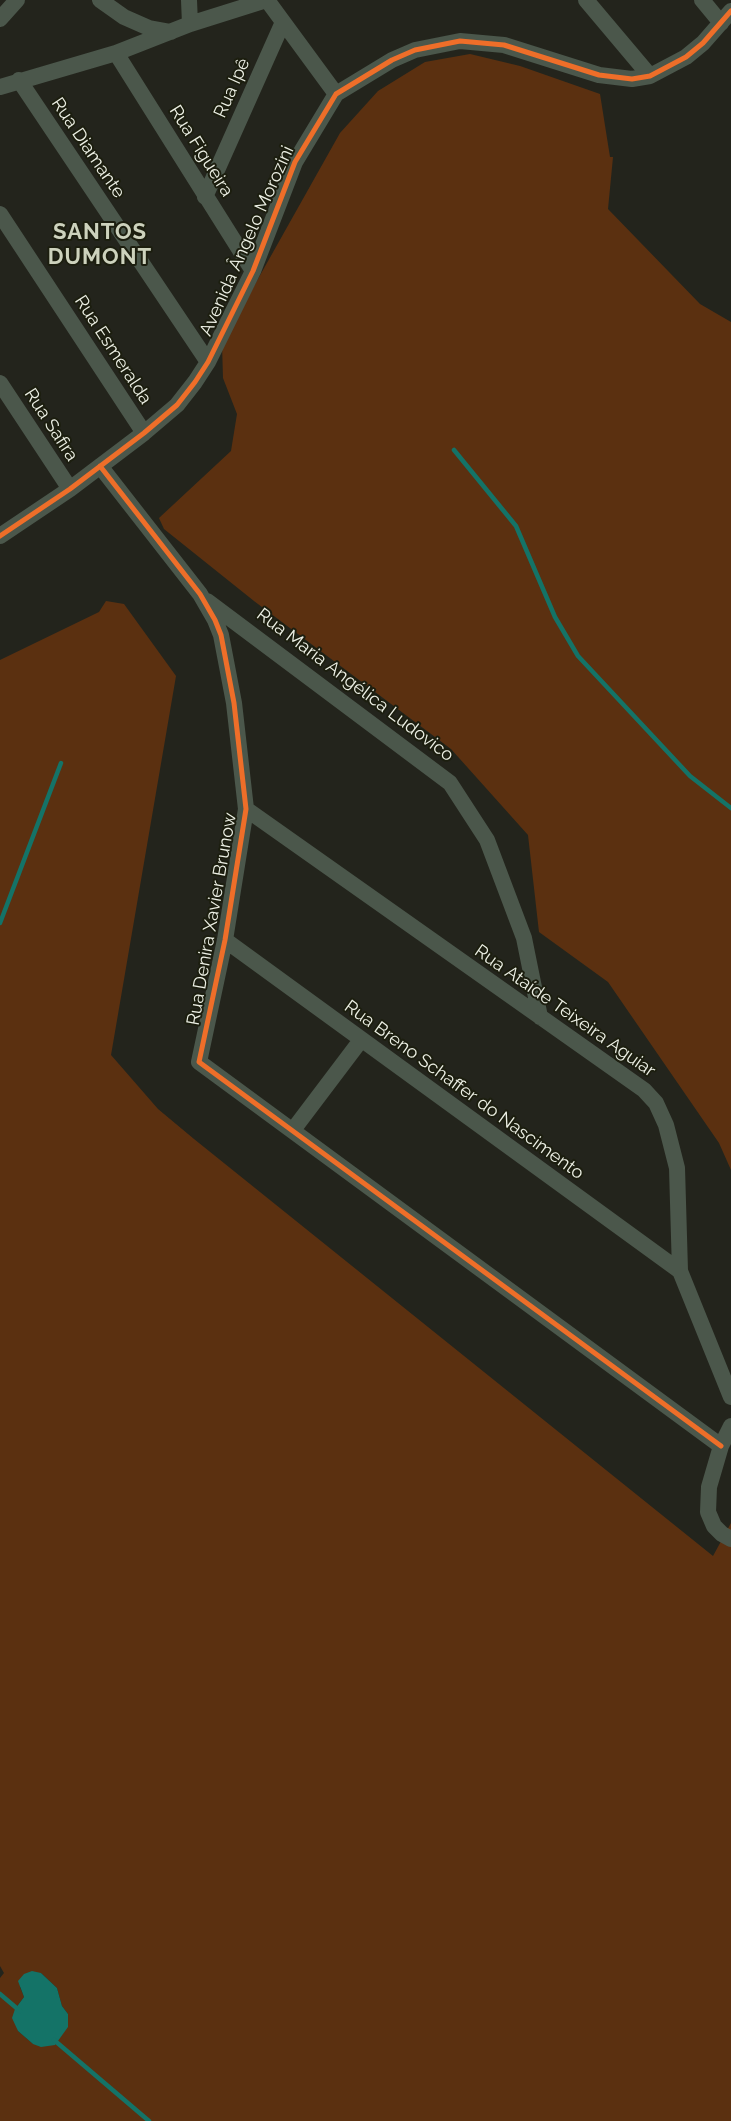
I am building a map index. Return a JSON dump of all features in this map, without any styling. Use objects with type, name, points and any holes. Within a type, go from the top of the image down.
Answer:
[{"type":"street","points":[[0,19],[17,0]]},
{"type":"street","points":[[100,0],[124,17],[149,28],[171,32]]},
{"type":"street","points":[[189,0],[190,24]]},
{"type":"street","points":[[7,81],[116,53],[190,24],[267,0],[336,94]]},
{"type":"street","points":[[586,0],[650,76]]},
{"type":"street","points":[[702,0],[726,17]]},
{"type":"street","name":"Avenida Ângelo Morozini","points":[[0,536],[70,489],[144,433],[176,405],[208,362],[253,271],[295,162],[336,94],[392,60],[415,50],[460,41],[504,45],[598,75],[632,79],[650,76],[686,57],[703,44],[726,17]]},
{"type":"street","name":"Rua Ipê","points":[[206,197],[283,22]]},
{"type":"street","name":"Rua Figueira","points":[[116,53],[253,271]]},
{"type":"street","name":"Rua Diamante","points":[[7,81],[208,362]]},
{"type":"street","name":"Rua Esmeralda","points":[[0,214],[144,433]]},
{"type":"street","name":"Rua Safira","points":[[0,383],[70,489]]},
{"type":"street","name":"Rua Denira Xavier Brunow","points":[[100,466],[200,594],[221,635],[234,703],[246,810],[226,940],[199,1058],[202,1066],[293,1130]]},
{"type":"street","name":"Rua Maria Angélica Ludovico","points":[[200,594],[222,614],[236,620],[450,782],[487,840],[524,938],[540,1017]]},
{"type":"street","name":"Rua Ataíde Teixeira Aguiar","points":[[246,810],[644,1090],[656,1103],[666,1125],[676,1168],[680,1271],[731,1398]]},
{"type":"street","name":"Rua Breno Schaffer do Nascimento","points":[[226,940],[680,1271]]},
{"type":"street","points":[[361,1040],[293,1130],[721,1446]]},
{"type":"street","points":[[731,1426],[721,1446],[709,1487],[708,1512],[714,1526],[731,1539]]},
{"type":"shaded area","points":[[470,54],[520,66],[600,94],[610,157],[613,157],[608,209],[700,304],[731,322],[731,1170],[719,1143],[608,982],[539,932],[528,835],[451,749],[254,601],[164,529],[159,518],[231,451],[237,414],[223,378],[222,343],[340,133],[378,91],[425,62]]},
{"type":"shaded area","points":[[106,601],[124,604],[176,676],[111,1055],[158,1109],[194,1139],[713,1556],[731,1523],[731,2121],[0,2121],[0,1978],[4,1973],[0,1966],[0,660],[99,612]],"holes":[[[41,1973],[57,1988],[62,2006],[68,2014],[33,2044],[18,2031],[15,2009],[24,1997],[20,1987]]]},
{"type":"water","points":[[32,1971],[41,1973],[57,1988],[62,2006],[68,2014],[68,2027],[55,2045],[41,2047],[33,2044],[18,2031],[12,2018],[15,2009],[24,1997],[18,1981],[24,1974]]},
{"type":"waterway","points":[[454,450],[516,526],[555,617],[578,656],[690,776],[731,808]]},
{"type":"waterway","points":[[0,923],[61,763]]},
{"type":"waterway","points":[[0,1994],[20,2011]]},
{"type":"waterway","points":[[54,2040],[149,2121]]},
{"type":"cycle path","points":[[0,536],[70,489],[144,433],[177,405],[195,382],[208,362],[253,271],[295,162],[336,94],[392,60],[415,50],[460,41],[504,45],[599,75],[632,79],[650,76],[686,57],[703,43],[731,11]]},
{"type":"cycle path","points":[[100,466],[200,594],[215,620],[221,635],[234,703],[246,809],[225,940],[199,1062],[721,1446]]},
{"type":"district","name":"SANTOS DUMONT","points":[[100,244]]}]
